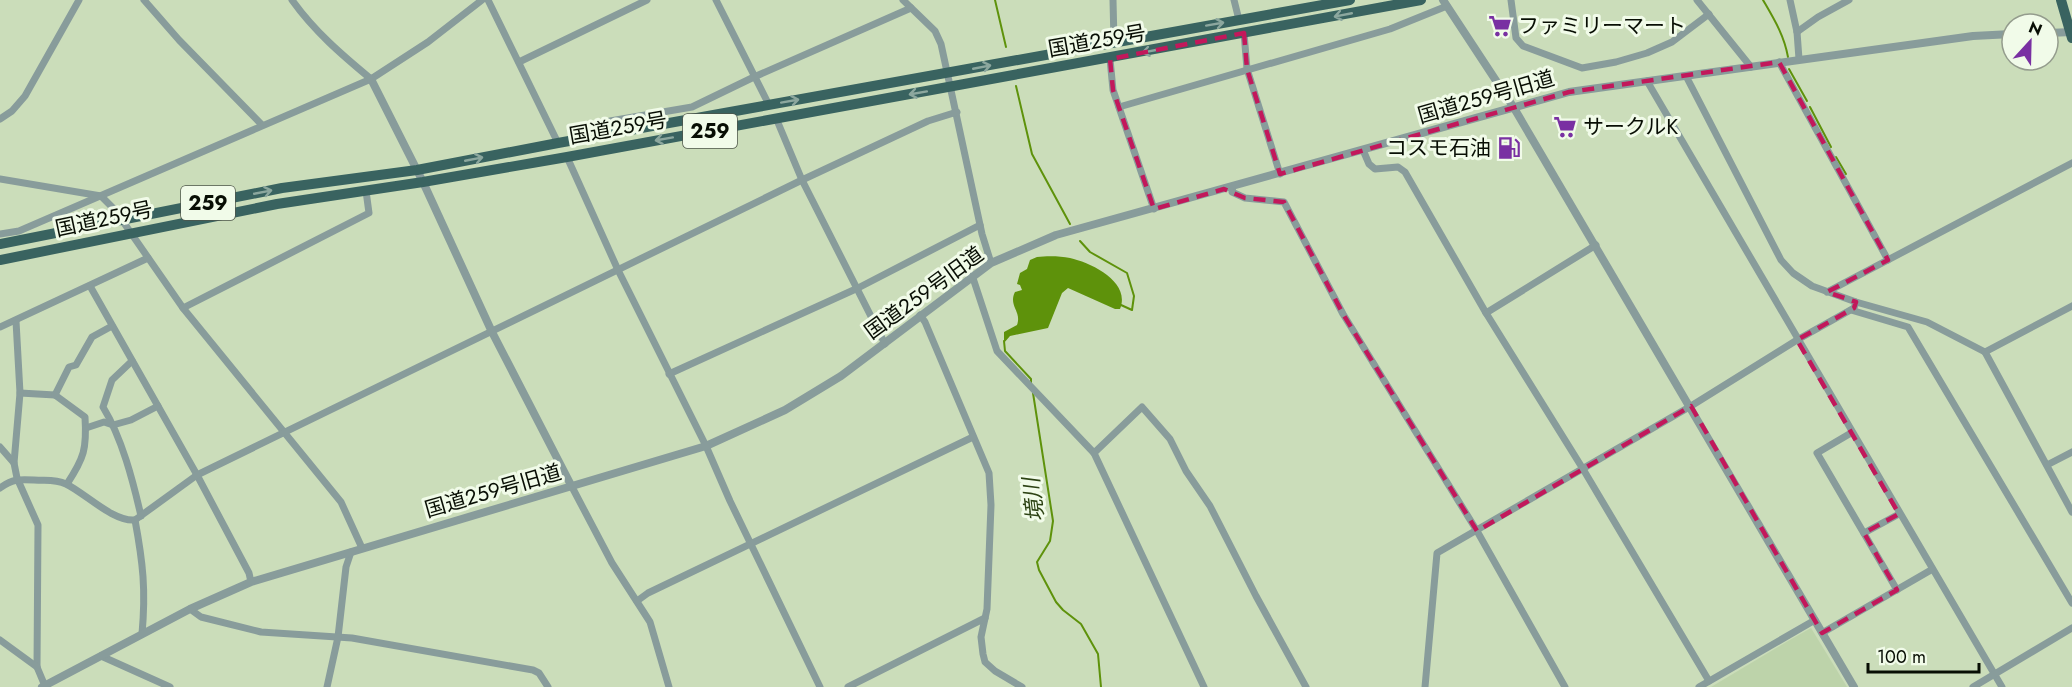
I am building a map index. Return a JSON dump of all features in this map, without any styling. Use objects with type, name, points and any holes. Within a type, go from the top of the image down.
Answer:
[{"type":"highway","name":"国道259号","points":[[0,244],[282,188],[417,170],[1350,0]]},
{"type":"highway","name":"国道259号","points":[[0,260],[277,204],[567,157],[1421,0]]},
{"type":"highway","points":[[2061,0],[2071,34]]},
{"type":"street","points":[[0,119],[12,111],[26,96],[79,0]]},
{"type":"street","points":[[144,0],[179,40],[262,125]]},
{"type":"street","points":[[292,0],[335,49],[371,79],[423,182],[492,332],[612,563],[650,622],[669,687]]},
{"type":"street","points":[[0,234],[18,231],[371,79],[428,42],[482,0]]},
{"type":"street","points":[[488,0],[558,143]]},
{"type":"street","points":[[519,62],[647,0]]},
{"type":"street","points":[[716,0],[769,105]]},
{"type":"street","points":[[903,0],[934,31],[941,44],[980,225],[991,263]]},
{"type":"street","points":[[1113,0],[1114,42]]},
{"type":"street","points":[[1234,0],[1239,20]]},
{"type":"street","points":[[1511,0],[1516,38],[1522,46],[1582,68],[1647,53],[1672,42],[1709,14]]},
{"type":"street","points":[[1697,0],[1751,67]]},
{"type":"street","points":[[1790,0],[1797,32],[1799,59]]},
{"type":"street","points":[[1797,32],[1849,0]]},
{"type":"street","points":[[1119,107],[1390,28],[1445,3],[1514,108],[1596,245],[1854,687]]},
{"type":"street","points":[[606,134],[610,121],[692,107],[911,8]]},
{"type":"street","points":[[1244,33],[1247,69],[1280,174]]},
{"type":"street","name":"国道259号旧道","points":[[43,686],[190,609],[251,582],[706,446],[785,410],[842,376],[972,275],[991,263],[1056,235],[1569,92],[1799,59],[1973,36],[2000,35]]},
{"type":"street","points":[[1110,59],[1113,90],[1154,209]]},
{"type":"street","points":[[1779,62],[1888,260]]},
{"type":"street","points":[[1686,76],[1781,260],[1801,279],[1827,292],[1927,322],[1985,352],[2072,512]]},
{"type":"street","points":[[1647,81],[1851,433],[2002,687]]},
{"type":"street","points":[[0,488],[17,478],[38,481],[54,480],[67,484],[118,516],[130,521],[138,518],[197,475],[802,180],[928,121],[957,112]]},
{"type":"street","points":[[776,118],[802,180],[885,344]]},
{"type":"street","points":[[1363,150],[1366,159],[1375,169],[1398,167],[1405,172],[1486,313],[1583,469],[1709,681]]},
{"type":"street","points":[[567,157],[618,270],[706,446],[820,687]]},
{"type":"street","points":[[1827,292],[2072,163]]},
{"type":"street","points":[[0,179],[101,196],[122,219],[183,308],[341,501],[362,548]]},
{"type":"street","points":[[1233,186],[1232,192],[1245,198],[1284,202],[1343,314],[1477,531],[1565,687]]},
{"type":"street","points":[[183,308],[369,213],[366,190]]},
{"type":"street","points":[[669,374],[858,288],[980,225]]},
{"type":"street","points":[[1486,313],[1596,245]]},
{"type":"street","points":[[0,327],[148,258]]},
{"type":"street","points":[[972,275],[997,351],[1094,453],[1204,687]]},
{"type":"street","points":[[90,286],[197,475],[249,573],[251,582]]},
{"type":"street","points":[[1425,687],[1437,553],[1851,310],[1856,302]]},
{"type":"street","points":[[1985,352],[2072,306]]},
{"type":"street","points":[[1851,310],[1908,327],[2072,603]]},
{"type":"street","points":[[920,315],[989,473],[991,505],[985,618],[981,638],[985,662],[995,671],[1022,687]]},
{"type":"street","points":[[15,321],[20,393],[14,463],[17,478],[38,525],[36,667],[43,686]]},
{"type":"street","points":[[55,395],[69,367],[76,365],[92,337],[112,326]]},
{"type":"street","points":[[132,361],[112,380],[103,407],[113,424],[133,482],[144,570],[145,598],[142,634]]},
{"type":"street","points":[[20,393],[55,395],[85,417],[86,447],[77,469],[67,484]]},
{"type":"street","points":[[86,428],[104,422],[113,424],[131,420],[158,406]]},
{"type":"street","points":[[1094,453],[1142,407],[1170,439],[1186,471],[1210,506],[1306,687]]},
{"type":"street","points":[[1851,433],[1817,453],[1897,591]]},
{"type":"street","points":[[637,601],[648,593],[750,543],[973,437]]},
{"type":"street","points":[[0,447],[14,463]]},
{"type":"street","points":[[2047,465],[2072,452]]},
{"type":"street","points":[[1864,533],[1899,514]]},
{"type":"street","points":[[327,687],[338,638],[346,567],[351,552]]},
{"type":"street","points":[[1822,633],[1932,570]]},
{"type":"street","points":[[190,609],[201,617],[261,632],[352,638],[533,670],[539,673],[548,687]]},
{"type":"street","points":[[849,687],[985,618]]},
{"type":"street","points":[[1699,687],[1815,620]]},
{"type":"street","points":[[1974,687],[2072,628]]},
{"type":"street","points":[[0,640],[36,667]]},
{"type":"street","points":[[101,656],[170,687]]},
{"type":"highlighted area","points":[[1244,33],[1247,69],[1280,174],[1569,92],[1779,62],[1888,260],[1827,292],[1856,302],[1854,308],[1797,340],[1899,514],[1864,533],[1897,590],[1822,633],[1691,406],[1477,531],[1343,314],[1284,202],[1245,198],[1224,189],[1154,209],[1113,90],[1110,59]]},
{"type":"shaded area","points":[[1037,257],[1070,258],[1098,269],[1115,282],[1120,290],[1122,299],[1120,309],[1115,309],[1068,288],[1062,293],[1048,328],[1010,336],[1004,343],[1004,332],[1017,325],[1018,316],[1013,297],[1015,292],[1022,290],[1017,284],[1020,273],[1027,269],[1030,260]]},
{"type":"shaded area","points":[[1811,628],[1847,687],[1711,687],[1788,641]]},
{"type":"waterway","name":"境川","points":[[995,0],[1006,47]]},
{"type":"waterway","points":[[1763,0],[1781,34],[1788,57]]},
{"type":"waterway","points":[[1789,69],[1807,101]]},
{"type":"waterway","name":"境川","points":[[1016,86],[1032,154],[1070,224]]},
{"type":"waterway","points":[[1810,107],[1831,147]]},
{"type":"waterway","points":[[1836,157],[1846,174]]},
{"type":"waterway","name":"境川","points":[[1080,241],[1090,252],[1127,273],[1134,296],[1132,310],[1121,305]]},
{"type":"waterway","name":"境川","points":[[1004,341],[1005,351],[1031,379],[1031,385]]},
{"type":"waterway","name":"境川","points":[[1033,393],[1053,521],[1050,541],[1037,562],[1056,602],[1081,624],[1098,654],[1101,687]]},
{"type":"place","name":"ファミリーマート","points":[[1500,26]]},
{"type":"place","name":"サークルK","points":[[1565,127]]},
{"type":"place","name":"コスモ石油","points":[[1509,148]]}]
